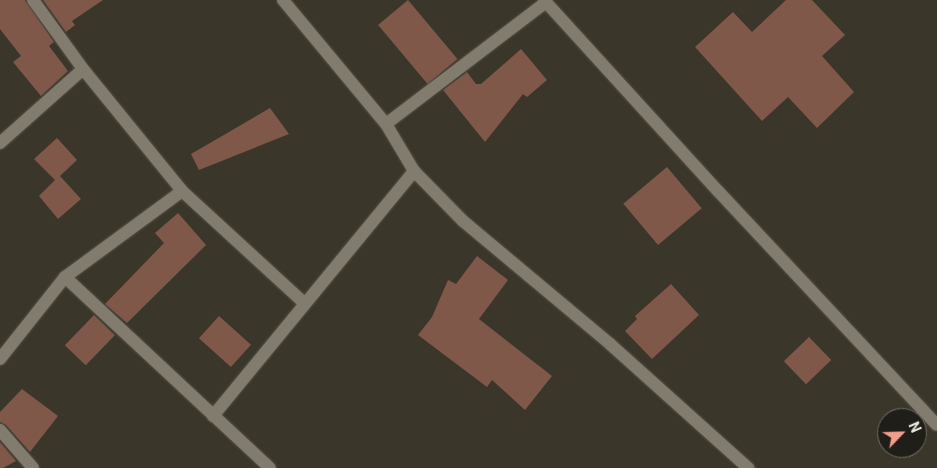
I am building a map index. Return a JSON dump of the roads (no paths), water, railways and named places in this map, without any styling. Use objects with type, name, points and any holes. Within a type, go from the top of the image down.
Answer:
[{"type":"street","points":[[33,0],[83,69],[182,191],[303,302]]},
{"type":"street","points":[[283,0],[386,124],[414,171],[463,221],[610,344],[748,468]]},
{"type":"street","points":[[386,124],[545,1],[718,192],[937,425]]},
{"type":"street","points":[[0,143],[83,69]]},
{"type":"street","points":[[213,416],[303,302],[414,171]]},
{"type":"street","points":[[0,358],[65,277],[182,191]]},
{"type":"street","points":[[65,277],[270,468]]},
{"type":"street","points":[[0,430],[33,468]]}]
